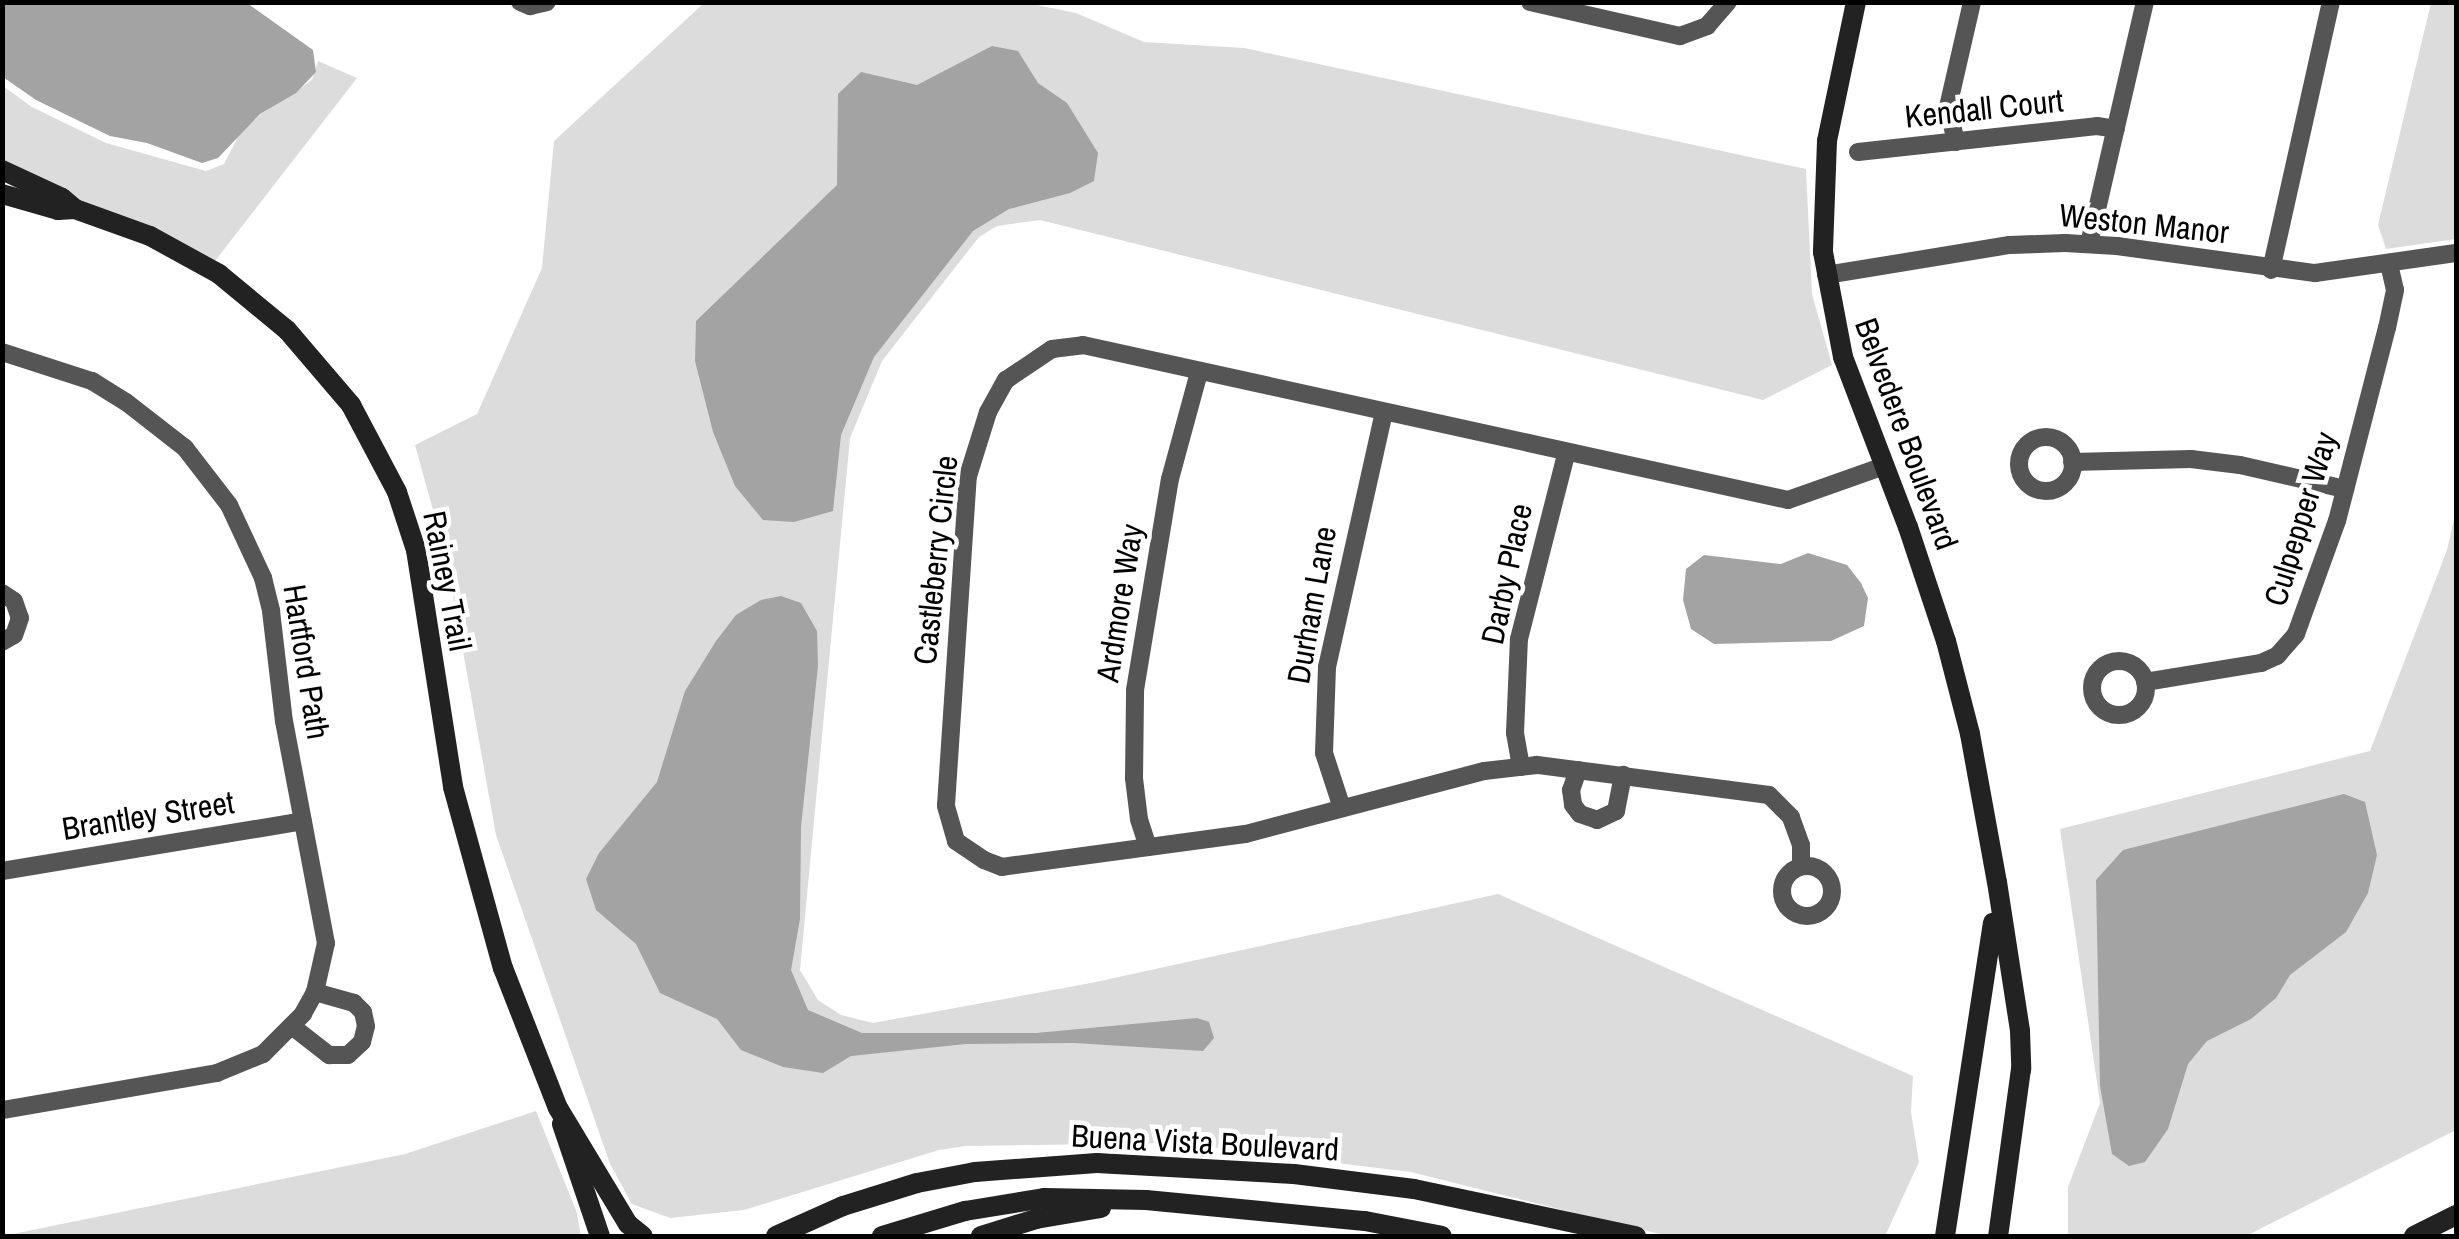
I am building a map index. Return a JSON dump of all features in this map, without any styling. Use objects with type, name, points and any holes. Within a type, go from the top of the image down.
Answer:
[{"type":"street","points":[[520,2],[530,6],[546,2]]},
{"type":"street","points":[[1530,2],[1680,36],[1707,26],[1728,2]]},
{"type":"street","name":"Belvedere Boulevard","points":[[1856,2],[1826,141],[1821,198],[1826,275],[1843,357],[1950,659],[1970,734],[2020,1031],[2020,1068],[1998,1236]]},
{"type":"street","points":[[1956,142],[1948,107],[1972,2]]},
{"type":"street","points":[[2089,244],[2145,2]]},
{"type":"street","points":[[2272,270],[2331,2]]},
{"type":"street","name":"Kendall Court","points":[[1858,152],[2097,126],[2116,129]]},
{"type":"street","name":"Rainey Trail","points":[[2,170],[75,208],[150,236],[242,292],[307,350],[369,436],[398,492],[416,550],[453,787],[484,908],[558,1108],[569,1156],[600,1236]]},
{"type":"street","name":"Rainey Trail","points":[[2,194],[58,210],[75,208]]},
{"type":"street","name":"Weston Manor","points":[[1826,275],[2010,245],[2089,244],[2315,273],[2456,253]]},
{"type":"street","name":"Culpepper Way","points":[[2145,682],[2261,663],[2288,646],[2318,577],[2345,490],[2394,300],[2389,263]]},
{"type":"street","name":"Castleberry Circle","points":[[1801,866],[1801,845],[1791,817],[1769,795],[1520,766],[1484,771],[1246,834],[1002,867],[956,840],[946,805],[968,476],[988,412],[1006,380],[1052,349],[1083,345],[1788,500],[1884,466]]},
{"type":"street","name":"Hartford Path","points":[[2,352],[92,382],[126,402],[184,448],[229,505],[264,578],[326,943],[315,992],[293,1027],[263,1054],[218,1073],[2,1110]]},
{"type":"street","name":"Ardmore Way","points":[[1148,847],[1139,819],[1134,778],[1134,690],[1170,479],[1200,372]]},
{"type":"street","name":"Durham Lane","points":[[1342,808],[1324,753],[1327,667],[1384,413]]},
{"type":"street","name":"Darby Place","points":[[1520,766],[1515,733],[1520,639],[1566,454]]},
{"type":"street","points":[[2072,462],[2190,459],[2240,465],[2345,490]]},
{"type":"street","points":[[2,593],[14,601],[20,618],[14,635],[2,642]]},
{"type":"street","points":[[1578,770],[1572,790],[1573,806],[1580,814],[1597,820],[1616,811],[1623,775]]},
{"type":"street","name":"Brantley Street","points":[[2,871],[303,821]]},
{"type":"street","name":"Belvedere Boulevard","points":[[1945,1236],[1991,956],[1996,882]]},
{"type":"street","points":[[293,1027],[329,1055],[348,1055],[362,1042],[366,1026],[363,1012],[354,1003],[315,992]]},
{"type":"street","name":"Rainey Trail","points":[[558,1108],[628,1224],[643,1236]]},
{"type":"street","name":"Buena Vista Boulevard","points":[[776,1236],[843,1206],[918,1183],[992,1170],[1097,1163],[1278,1173],[1414,1189],[1636,1236]]},
{"type":"street","name":"Buena Vista Boulevard","points":[[882,1236],[965,1211],[1044,1198],[1146,1200],[1365,1221],[1442,1236]]},
{"type":"street","points":[[981,1236],[1036,1220],[1146,1200]]},
{"type":"street","points":[[2414,1236],[2456,1214]]},
{"type":"shaded area","points":[[3,2],[247,3],[313,50],[316,72],[296,93],[260,114],[218,158],[202,163],[147,143],[110,136],[36,100],[3,77]]},
{"type":"shaded area","points":[[704,3],[1027,3],[1076,13],[1144,42],[1244,48],[1806,169],[1812,294],[1832,365],[1763,400],[1040,220],[997,226],[979,237],[882,361],[850,438],[800,970],[818,1000],[841,1015],[873,1023],[1091,983],[1498,894],[1913,1076],[1911,1112],[1919,1162],[1885,1236],[1668,1236],[1411,1172],[1172,1143],[966,1146],[939,1150],[744,1210],[670,1218],[632,1204],[610,1164],[496,835],[446,557],[415,445],[477,414],[542,268],[554,141]]},
{"type":"shaded area","points":[[2431,3],[2456,3],[2456,239],[2386,249],[2378,225]]},
{"type":"shaded area","points":[[992,46],[1018,51],[1038,83],[1067,103],[1098,153],[1094,181],[1070,193],[1009,209],[973,231],[874,357],[841,435],[833,511],[794,522],[763,520],[735,486],[713,432],[695,361],[696,321],[837,185],[838,94],[861,72],[917,85]]},
{"type":"shaded area","points":[[318,61],[357,78],[215,261],[153,228],[84,202],[3,160],[3,86],[32,107],[106,143],[206,171],[224,164],[239,135],[261,114],[312,80]]},
{"type":"shaded area","points":[[2456,510],[2456,1130],[2246,1236],[2068,1236],[2068,1187],[2100,1103],[2060,829],[2370,751],[2447,550]]},
{"type":"shaded area","points":[[1808,553],[1847,565],[1861,583],[1868,598],[1864,626],[1831,641],[1714,644],[1691,629],[1683,600],[1686,569],[1704,555],[1781,564]]},
{"type":"shaded area","points":[[781,596],[801,603],[817,631],[818,666],[801,827],[800,919],[791,970],[808,1010],[862,1033],[1036,1033],[1197,1018],[1209,1022],[1214,1038],[1203,1051],[1074,1043],[966,1044],[851,1056],[823,1073],[783,1067],[741,1050],[717,1019],[660,993],[636,944],[596,910],[586,879],[599,853],[657,782],[685,691],[716,641],[736,615],[761,600]]},
{"type":"shaded area","points":[[2344,794],[2365,802],[2377,855],[2368,893],[2346,932],[2290,975],[2276,998],[2251,1019],[2207,1041],[2188,1064],[2168,1129],[2145,1162],[2129,1166],[2112,1154],[2100,1086],[2096,880],[2123,850]]},
{"type":"shaded area","points":[[536,1111],[577,1213],[581,1236],[3,1236],[405,1154]]}]
